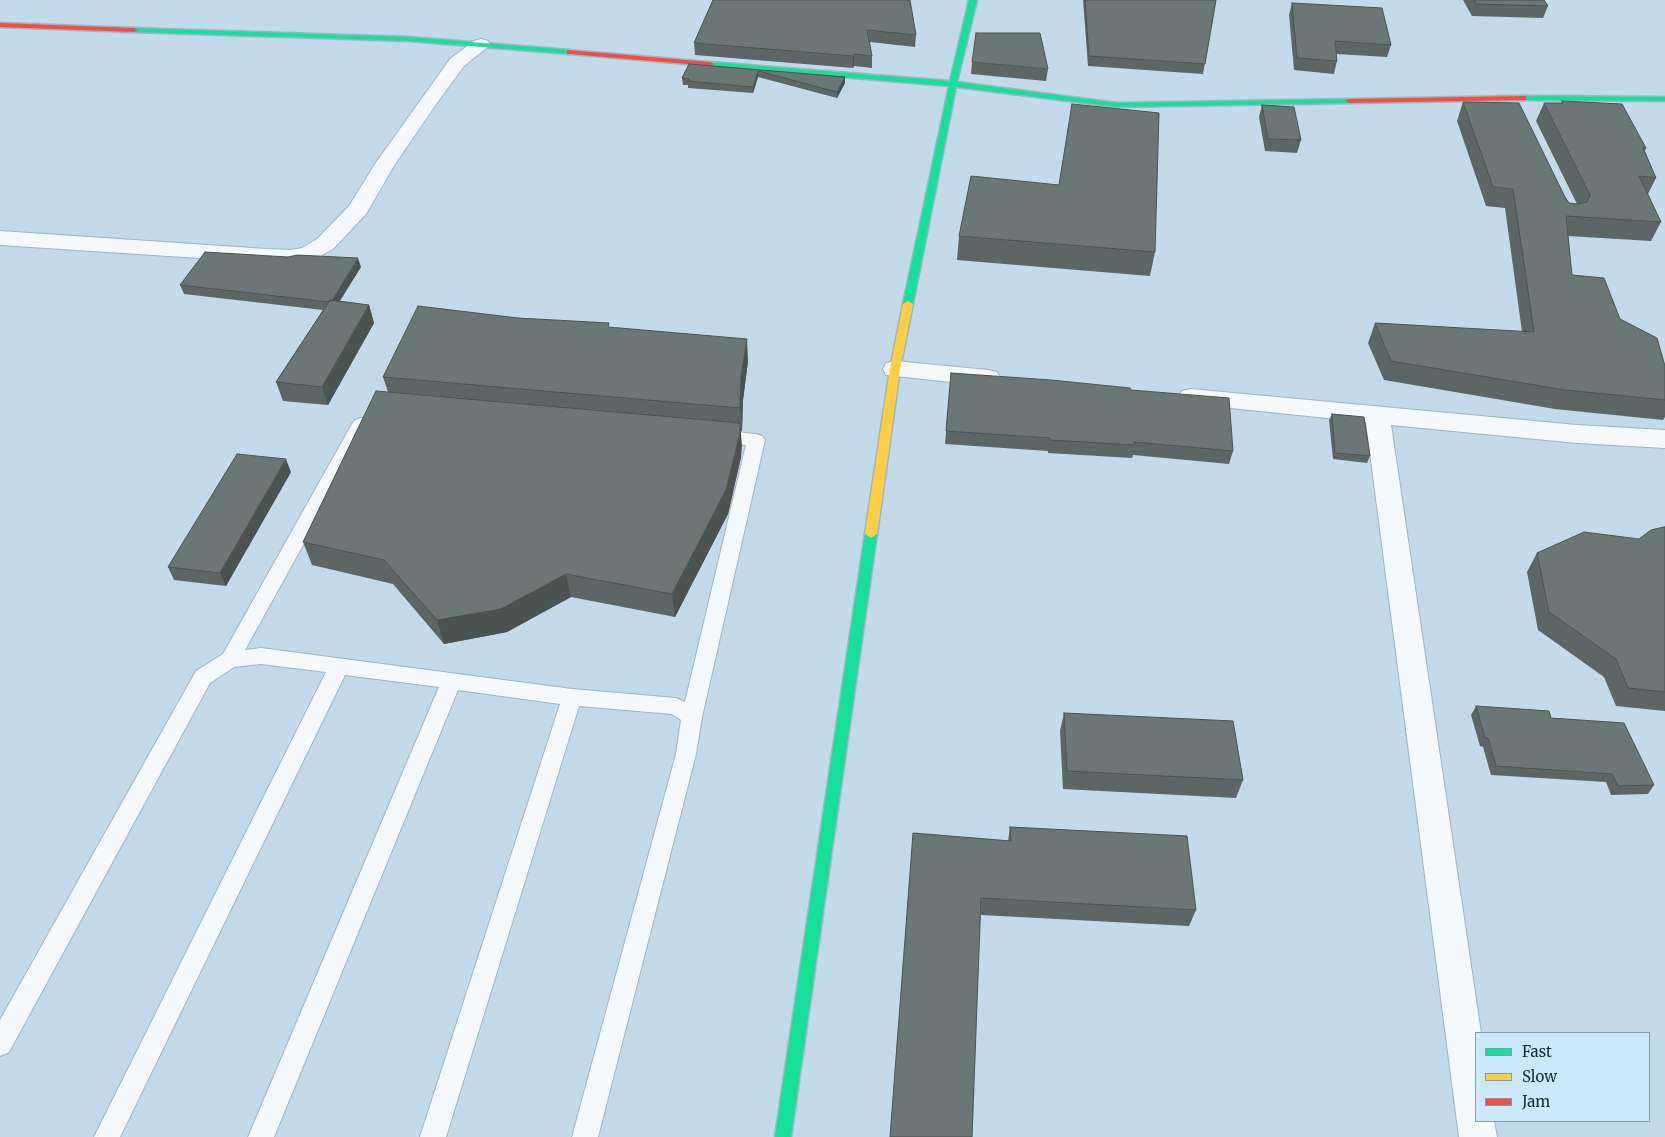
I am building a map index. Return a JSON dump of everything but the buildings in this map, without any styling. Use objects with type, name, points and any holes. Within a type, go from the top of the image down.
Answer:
[{"type":"street","points":[[783,1137],[895,369],[953,84],[973,0]]},
{"type":"street","points":[[0,25],[409,39],[953,84],[1117,105],[1509,98],[1665,99]]},
{"type":"street","points":[[0,238],[267,256],[291,257],[309,252],[325,244],[358,208],[385,164],[432,96],[450,76],[457,64],[481,46]]},
{"type":"street","points":[[1509,98],[1522,119]]},
{"type":"street","points":[[895,369],[1013,380]]},
{"type":"street","points":[[1170,395],[1577,434],[1665,439]]},
{"type":"street","points":[[1377,415],[1475,1116]]},
{"type":"street","points":[[1476,1122],[1478,1137]]},
{"type":"lane","points":[[230,660],[371,406]]},
{"type":"lane","points":[[585,1137],[686,754],[692,717],[756,440],[696,434]]},
{"type":"lane","points":[[0,1044],[203,678],[230,660],[261,656],[572,697],[676,706],[692,717]]},
{"type":"lane","points":[[107,1137],[339,667]]},
{"type":"lane","points":[[262,1137],[452,681]]},
{"type":"lane","points":[[432,1137],[572,697]]},
{"type":"traffic: fast","points":[[908,304],[953,84],[973,0]]},
{"type":"traffic: fast","points":[[134,30],[409,39],[570,52]]},
{"type":"traffic: fast","points":[[710,64],[953,84],[1117,105],[1349,101]]},
{"type":"traffic: fast","points":[[1523,98],[1665,99]]},
{"type":"traffic: fast","points":[[783,1137],[871,534]]},
{"type":"traffic: slow","points":[[871,534],[895,369],[908,304]]},
{"type":"traffic: jam","points":[[0,25],[134,30]]},
{"type":"traffic: jam","points":[[570,52],[710,64]]},
{"type":"traffic: jam","points":[[1349,101],[1523,98]]}]
